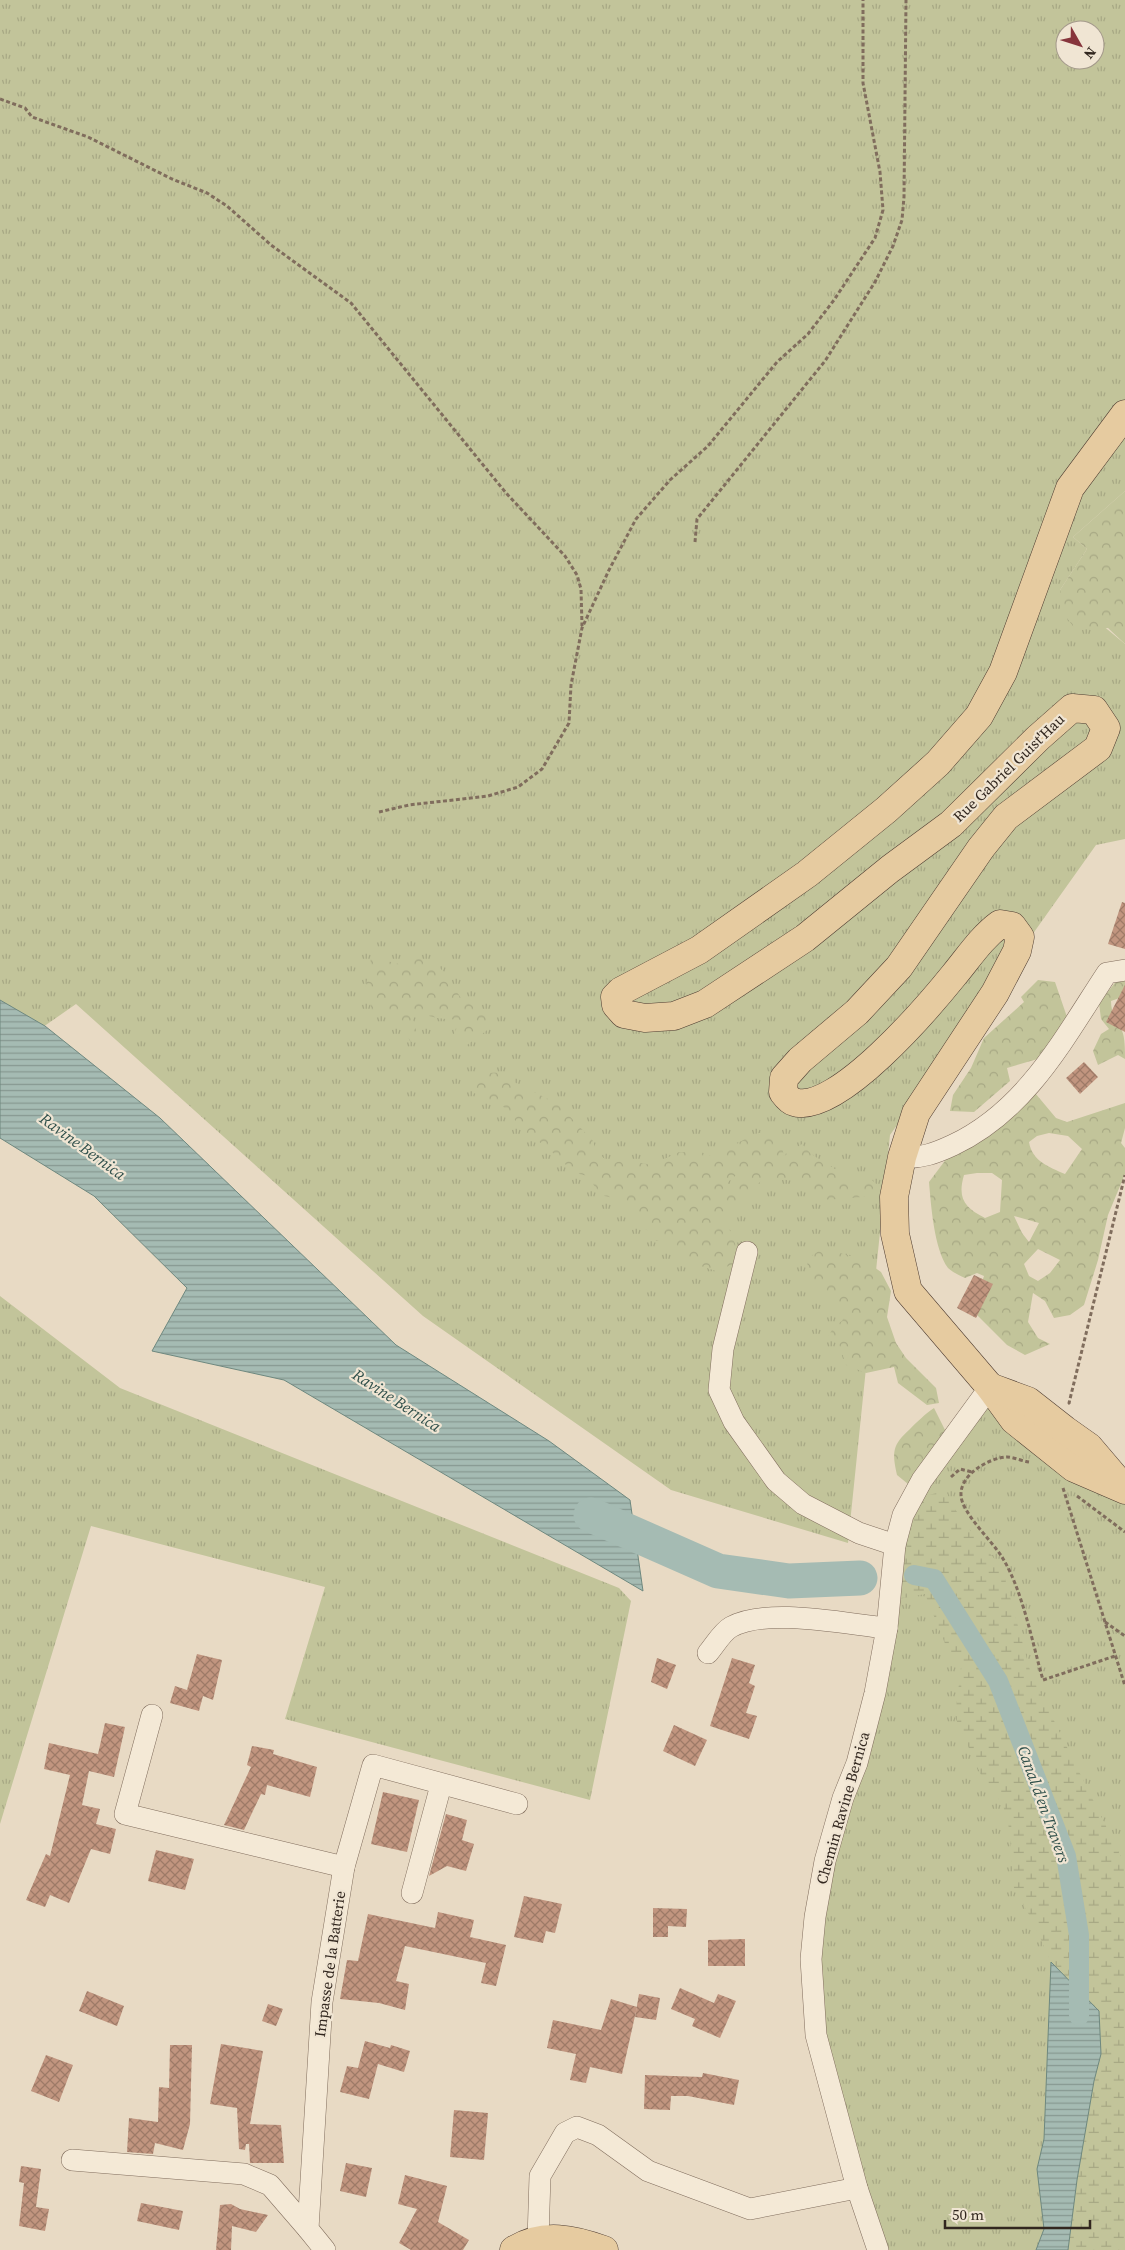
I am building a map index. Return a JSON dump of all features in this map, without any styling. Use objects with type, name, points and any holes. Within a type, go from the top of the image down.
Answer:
[{"type":"main road","name":"Rue Gabriel Guist'Hau","points":[[1125,414],[1070,488],[1003,672],[973,723],[938,763],[886,810],[807,874],[699,950],[621,991],[615,997],[616,1005],[624,1014],[644,1018],[674,1016],[705,1004],[805,938],[890,868],[951,824],[1038,738],[1072,708],[1094,710],[1106,728],[1098,748],[1006,818],[981,848],[899,967],[857,1012],[800,1060],[784,1078],[783,1092],[792,1102],[806,1104],[830,1095],[869,1067],[901,1035],[954,975],[985,935],[1000,924],[1012,926],[1020,937],[1017,951],[995,993],[916,1113],[902,1157],[894,1197],[895,1234],[908,1291],[990,1387],[1028,1401],[1089,1447],[1125,1490]]},
{"type":"main road","points":[[990,1387],[1014,1420],[1033,1437],[1074,1468],[1125,1490]]},
{"type":"main road","points":[[526,2245],[549,2238],[579,2241],[604,2250]]},
{"type":"street","points":[[902,1157],[913,1158],[938,1153],[969,1138],[1004,1113],[1027,1090],[1056,1053],[1107,973],[1125,970]]},
{"type":"street","points":[[747,1252],[723,1349],[719,1390],[734,1422],[776,1482],[803,1504],[859,1533],[895,1545]]},
{"type":"street","name":"Chemin Ravine Bernica","points":[[878,2250],[857,2188],[816,2035],[811,1959],[814,1917],[825,1861],[843,1798],[857,1762],[875,1693],[887,1628],[895,1545],[910,1500],[990,1387]]},
{"type":"street","points":[[708,1653],[729,1628],[750,1618],[775,1617],[887,1628]]},
{"type":"street","points":[[152,1715],[125,1814],[344,1867]]},
{"type":"street","name":"Impasse de la Batterie","points":[[308,2229],[322,2002],[344,1867],[373,1765],[441,1785]]},
{"type":"street","points":[[412,1893],[441,1785],[517,1804]]},
{"type":"street","points":[[526,2245],[540,2176],[565,2133],[578,2127],[598,2135],[648,2171],[750,2208],[857,2188]]},
{"type":"street","points":[[72,2160],[244,2174],[270,2185],[325,2250]]},
{"type":"path","points":[[582,628],[609,570],[636,519],[670,480],[708,446],[777,362],[808,334],[834,300],[875,238],[882,210],[880,172],[863,84],[863,0]]},
{"type":"path","points":[[695,542],[697,519],[825,361],[875,282],[893,246],[902,220],[904,197],[906,0]]},
{"type":"path","points":[[0,99],[24,108],[32,117],[88,137],[172,179],[208,193],[227,206],[271,245],[350,303],[506,493],[565,556],[577,575],[581,589],[582,628],[571,685],[569,723],[542,769],[532,778],[518,786],[488,796],[409,805],[379,812]]},
{"type":"path","points":[[1075,1410],[1069,1402],[1125,1175]]},
{"type":"path","points":[[1031,1463],[1006,1457],[989,1462],[972,1472],[961,1487],[960,1497],[964,1509],[974,1519],[1006,1565],[1016,1588],[1043,1680],[1116,1656]]},
{"type":"path","points":[[1125,1532],[1062,1485],[1125,1686]]},
{"type":"path","points":[[1104,1622],[1125,1636]]},
{"type":"green space","points":[[0,0],[1125,0],[1125,491],[1073,537],[1087,549],[1060,590],[1125,644],[1125,839],[1096,845],[890,1135],[848,1543],[671,1490],[423,1316],[76,1004],[0,1057]]},
{"type":"green space","points":[[1125,491],[1125,644],[1108,628],[1076,630],[1060,609],[1060,590],[1087,549],[1073,537]]},
{"type":"green space","points":[[372,953],[379,959],[403,965],[406,958],[423,959],[434,963],[441,969],[461,998],[491,1018],[490,1028],[467,1045],[454,1034],[460,1021],[463,1020],[441,1018],[420,1013],[409,1004],[418,1038],[414,1043],[410,1041],[404,1030],[384,1015],[371,1010],[371,1005],[364,996]]},
{"type":"green space","points":[[1125,970],[1125,996],[1111,1001],[1111,1005],[1123,1034],[1125,1059],[1118,1055],[1098,1065],[1093,1051],[1101,1034],[1109,1029],[1101,1019],[1099,1003]]},
{"type":"green space","points":[[1038,980],[1055,982],[1067,1017],[1041,1058],[1007,1068],[1010,1081],[974,1112],[950,1111],[953,1095],[971,1068],[984,1038],[1024,1002],[1021,997]]},
{"type":"green space","points":[[514,1072],[514,1082],[558,1104],[593,1141],[596,1151],[610,1164],[625,1160],[652,1165],[679,1152],[701,1152],[714,1157],[752,1135],[767,1131],[780,1139],[784,1156],[802,1144],[811,1154],[851,1179],[869,1177],[878,1186],[879,1194],[837,1199],[817,1199],[793,1181],[760,1182],[734,1210],[726,1213],[720,1211],[721,1219],[731,1232],[741,1261],[716,1271],[692,1263],[664,1244],[664,1240],[656,1241],[654,1236],[637,1222],[630,1211],[618,1199],[600,1195],[588,1176],[571,1172],[563,1161],[537,1140],[525,1134],[508,1110],[499,1104],[486,1103],[479,1091],[475,1094],[470,1086],[460,1081],[485,1073]],"holes":[[[752,1171],[750,1177],[723,1200],[725,1188],[735,1176]]]},
{"type":"green space","points":[[1025,1081],[1056,1118],[1067,1122],[1125,1103],[1125,1128],[1121,1143],[1125,1148],[1125,1174],[1108,1215],[1098,1260],[1084,1305],[1070,1315],[1054,1318],[1045,1301],[1033,1293],[1028,1322],[1038,1338],[1050,1344],[1025,1355],[1007,1345],[977,1315],[976,1300],[984,1276],[977,1273],[965,1278],[954,1272],[948,1268],[939,1250],[929,1182],[959,1142]],"holes":[[[1049,1133],[1068,1136],[1082,1149],[1065,1174],[1037,1159],[1029,1142],[1037,1136]],[[992,1173],[1002,1180],[1000,1212],[985,1218],[972,1210],[964,1202],[962,1197],[964,1175]],[[1014,1216],[1039,1223],[1029,1242],[1022,1233]],[[1038,1249],[1060,1260],[1050,1273],[1038,1281],[1029,1276],[1024,1264]]]},
{"type":"green space","points":[[823,1248],[864,1260],[881,1272],[891,1291],[887,1317],[896,1343],[906,1358],[936,1388],[939,1403],[927,1405],[898,1383],[894,1367],[866,1373],[846,1365],[839,1344],[826,1339],[834,1327],[843,1320],[836,1309],[812,1285],[809,1279],[807,1259]]},
{"type":"green space","points":[[0,1296],[120,1388],[619,1588],[631,1601],[590,1800],[285,1719],[325,1587],[91,1526],[0,1824]]},
{"type":"green space","points":[[992,1390],[1125,1498],[1125,2250],[878,2250],[857,2188],[811,1959],[903,1515]]},
{"type":"green space","points":[[934,1408],[946,1432],[908,1484],[897,1475],[894,1460],[895,1449],[904,1435]]},
{"type":"green space","points":[[944,1491],[972,1533],[993,1557],[1004,1575],[1031,1674],[1125,1865],[1125,2250],[1068,2250],[1077,2180],[1094,2081],[1101,2054],[1099,2011],[1051,1962],[1032,1920],[1013,1886],[1010,1832],[1003,1805],[981,1775],[955,1717],[961,1667],[948,1651],[925,1594],[888,1601],[910,1500]]},
{"type":"water","points":[[0,1000],[45,1026],[160,1118],[396,1345],[549,1441],[630,1500],[643,1591],[284,1380],[152,1351],[187,1288],[94,1196],[0,1138]]},
{"type":"water","points":[[1051,1962],[1099,2011],[1101,2054],[1094,2081],[1077,2180],[1068,2250],[1036,2250],[1044,2229],[1037,2169],[1044,2139]]},
{"type":"building","points":[[1122,902],[1125,903],[1125,949],[1108,944]]},
{"type":"building","points":[[1125,985],[1125,1032],[1106,1022]]},
{"type":"building","points":[[1084,1062],[1098,1077],[1080,1094],[1066,1078]]},
{"type":"building","points":[[974,1275],[993,1284],[976,1318],[957,1308]]},
{"type":"building","points":[[197,1654],[222,1660],[213,1700],[203,1696],[199,1711],[170,1703],[175,1686],[187,1690]]},
{"type":"building","points":[[657,1658],[676,1665],[667,1689],[651,1682]]},
{"type":"building","points":[[732,1658],[755,1665],[749,1683],[755,1686],[746,1713],[757,1716],[749,1739],[710,1726]]},
{"type":"building","points":[[105,1723],[125,1727],[114,1777],[89,1771],[82,1805],[100,1809],[96,1824],[116,1829],[110,1854],[91,1849],[69,1903],[50,1895],[45,1907],[26,1900],[46,1854],[50,1856],[70,1775],[44,1769],[49,1743],[98,1754]]},
{"type":"building","points":[[674,1725],[707,1740],[695,1766],[663,1751]]},
{"type":"building","points":[[252,1746],[274,1750],[273,1754],[317,1767],[310,1797],[267,1785],[265,1795],[261,1794],[244,1830],[224,1825],[251,1767],[247,1765]]},
{"type":"building","points":[[383,1792],[419,1800],[407,1852],[371,1844]]},
{"type":"building","points":[[446,1814],[467,1820],[462,1840],[474,1844],[466,1871],[447,1866],[429,1876]]},
{"type":"building","points":[[156,1850],[194,1859],[185,1890],[148,1881]]},
{"type":"building","points":[[524,1896],[562,1904],[555,1933],[546,1931],[543,1943],[514,1937]]},
{"type":"building","points":[[653,1908],[687,1909],[686,1927],[668,1926],[668,1937],[653,1937]]},
{"type":"building","points":[[438,1912],[474,1920],[470,1937],[506,1945],[496,1986],[481,1983],[486,1963],[405,1946],[396,1981],[409,1984],[405,2010],[379,2003],[340,1999],[347,1960],[358,1961],[368,1914],[435,1928]]},
{"type":"building","points":[[745,1939],[745,1966],[708,1966],[708,1940]]},
{"type":"building","points":[[680,1988],[714,2003],[718,1994],[736,2001],[720,2038],[692,2026],[695,2019],[671,2009]]},
{"type":"building","points":[[87,1991],[124,2006],[117,2026],[79,2011]]},
{"type":"building","points":[[639,1994],[660,1998],[656,2020],[635,2017]]},
{"type":"building","points":[[611,1999],[637,2007],[622,2074],[590,2067],[586,2083],[570,2080],[576,2054],[547,2048],[553,2020],[601,2030]]},
{"type":"building","points":[[268,2004],[283,2009],[276,2026],[262,2021]]},
{"type":"building","points":[[365,2041],[390,2048],[391,2045],[410,2051],[404,2072],[378,2064],[369,2099],[340,2092],[347,2066],[358,2068]]},
{"type":"building","points":[[221,2044],[263,2051],[250,2124],[281,2125],[284,2163],[250,2163],[249,2144],[246,2144],[245,2150],[239,2149],[237,2108],[210,2104]]},
{"type":"building","points":[[170,2045],[192,2045],[190,2124],[183,2150],[155,2143],[153,2154],[127,2152],[129,2118],[158,2122],[159,2087],[169,2088]]},
{"type":"building","points":[[46,2055],[73,2065],[59,2102],[31,2091]]},
{"type":"building","points":[[703,2073],[739,2080],[734,2105],[688,2096],[671,2096],[670,2110],[644,2109],[645,2075],[702,2077]]},
{"type":"building","points":[[454,2110],[488,2113],[484,2160],[450,2157]]},
{"type":"building","points":[[346,2163],[372,2168],[366,2197],[340,2191]]},
{"type":"building","points":[[21,2166],[41,2169],[36,2207],[49,2209],[45,2231],[19,2226],[24,2183],[19,2182]]},
{"type":"building","points":[[405,2175],[447,2186],[438,2222],[469,2240],[463,2250],[411,2250],[399,2243],[417,2209],[398,2204]]},
{"type":"building","points":[[141,2203],[183,2211],[179,2230],[137,2221]]},
{"type":"building","points":[[231,2204],[240,2209],[268,2215],[256,2232],[232,2226],[231,2250],[216,2250],[220,2205]]},
{"type":"waterway","name":"Ravine Bernica","points":[[591,1515],[718,1571],[789,1581],[860,1578]]},
{"type":"waterway","name":"Canal d'en Travers","points":[[914,1575],[934,1579],[998,1681],[1066,1856],[1079,1935],[1079,2016]]}]
